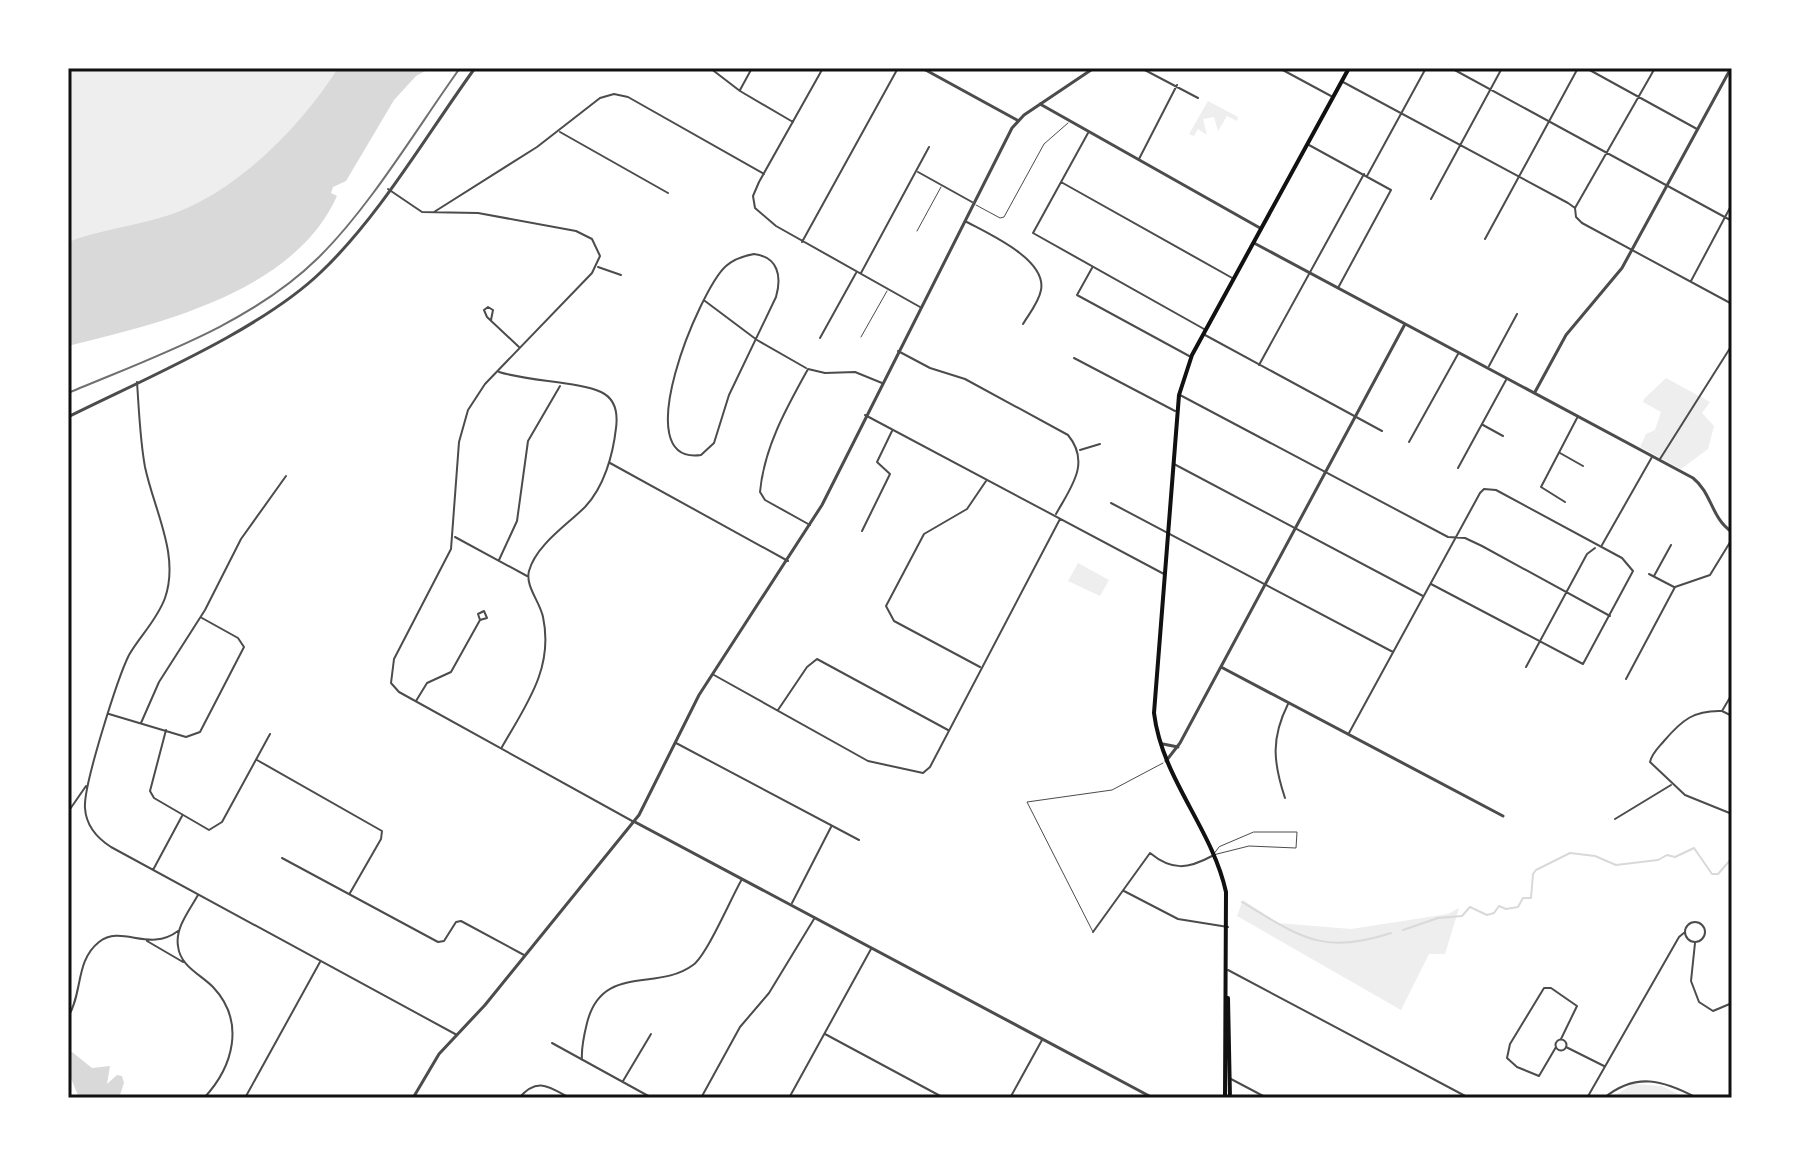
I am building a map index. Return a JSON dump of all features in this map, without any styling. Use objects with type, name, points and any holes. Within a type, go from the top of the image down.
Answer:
[{"type":"main road","points":[[1227,1098],[1228,916],[1224,884],[1213,855],[1166,761],[1159,742],[1154,700],[1179,395],[1191,357],[1349,68]]},
{"type":"main road","points":[[1227,1098],[1230,1078],[1228,998]]},
{"type":"street","points":[[68,417],[254,320],[304,287],[341,251],[475,68]]},
{"type":"street","points":[[710,68],[740,91],[793,122]]},
{"type":"street","points":[[740,91],[752,68]]},
{"type":"street","points":[[823,68],[753,196],[755,208],[802,242],[920,307]]},
{"type":"street","points":[[802,242],[898,68]]},
{"type":"street","points":[[922,68],[1017,121]]},
{"type":"street","points":[[413,1098],[435,1058],[526,956],[635,822],[713,674],[811,525],[1017,121],[1094,68]]},
{"type":"street","points":[[1141,68],[1198,98]]},
{"type":"street","points":[[1279,68],[1333,97]]},
{"type":"street","points":[[1259,365],[1426,68]]},
{"type":"street","points":[[1451,68],[1732,221]]},
{"type":"street","points":[[1431,199],[1502,68]]},
{"type":"street","points":[[1485,239],[1578,68]]},
{"type":"street","points":[[1586,68],[1697,129]]},
{"type":"street","points":[[1655,68],[1575,208],[1576,217],[1732,304]]},
{"type":"street","points":[[1534,393],[1566,335],[1611,285],[1731,71]]},
{"type":"street","points":[[1342,81],[1575,208]]},
{"type":"street","points":[[1138,160],[1177,85]]},
{"type":"street","points":[[432,214],[559,131],[600,98],[619,94],[764,174]]},
{"type":"street","points":[[1040,104],[1261,229]]},
{"type":"street","points":[[559,131],[668,193]]},
{"type":"street","points":[[1088,132],[1033,233],[1259,365],[1382,431]]},
{"type":"street","points":[[1307,144],[1391,190],[1338,288]]},
{"type":"street","points":[[820,338],[929,147]]},
{"type":"street","points":[[916,171],[973,203]]},
{"type":"street","points":[[1060,182],[1234,279]]},
{"type":"street","points":[[388,189],[409,206],[432,214],[478,213],[576,231],[596,243],[600,256],[597,267],[476,396],[463,423],[454,537],[443,569],[390,670],[394,689],[635,822],[1153,1098]]},
{"type":"street","points":[[1691,282],[1732,204]]},
{"type":"street","points":[[964,221],[1020,254],[1038,275],[1041,289],[1023,324]]},
{"type":"street","points":[[1254,243],[1653,456],[1701,485],[1715,516],[1732,532]]},
{"type":"street","points":[[754,254],[770,259],[777,269],[780,283],[757,340],[729,395],[712,445],[701,455],[683,453],[670,439],[668,411],[682,354],[704,300],[730,263],[754,254]]},
{"type":"street","points":[[597,267],[621,275]]},
{"type":"street","points":[[1093,267],[1077,295],[1191,357]]},
{"type":"street","points":[[704,300],[757,340],[808,369],[825,373],[855,372],[882,383]]},
{"type":"street","points":[[1488,368],[1517,314]]},
{"type":"street","points":[[491,320],[520,348]]},
{"type":"street","points":[[1166,761],[1178,747],[1405,324]]},
{"type":"street","points":[[1659,460],[1732,345]]},
{"type":"street","points":[[898,351],[930,368],[961,376],[1068,435],[1078,451],[1077,475],[1055,516]]},
{"type":"street","points":[[1409,442],[1458,353]]},
{"type":"street","points":[[1074,358],[1177,412]]},
{"type":"street","points":[[808,369],[776,431],[760,492],[765,500],[811,525]]},
{"type":"street","points":[[497,371],[596,390],[612,399],[617,424],[609,462],[591,500],[537,555],[528,577]]},
{"type":"street","points":[[1458,468],[1507,379]]},
{"type":"street","points":[[137,382],[144,461],[168,553],[169,580],[161,608],[124,666],[87,785],[85,808],[95,834],[107,845],[457,1035]]},
{"type":"street","points":[[499,560],[517,521],[528,441],[561,385]]},
{"type":"street","points":[[1179,395],[1456,540],[1472,541],[1610,616]]},
{"type":"street","points":[[865,415],[1165,574]]},
{"type":"street","points":[[1565,502],[1541,487],[1578,417]]},
{"type":"street","points":[[1482,425],[1503,436]]},
{"type":"street","points":[[862,531],[890,474],[877,462],[893,430]]},
{"type":"street","points":[[1078,451],[1100,444]]},
{"type":"street","points":[[1559,452],[1583,466]]},
{"type":"street","points":[[1526,667],[1587,554],[1599,547],[1653,456]]},
{"type":"street","points":[[609,462],[788,561]]},
{"type":"street","points":[[1173,463],[1424,597]]},
{"type":"street","points":[[141,723],[159,682],[201,617],[253,520],[286,476]]},
{"type":"street","points":[[982,668],[894,621],[887,612],[888,598],[924,534],[967,509],[987,480]]},
{"type":"street","points":[[1348,735],[1480,493],[1493,489],[1630,564],[1632,577],[1583,664],[1431,584]]},
{"type":"street","points":[[1111,503],[1393,653]]},
{"type":"street","points":[[713,674],[868,761],[923,773],[949,730],[1060,519]]},
{"type":"street","points":[[454,537],[528,577],[544,620],[546,655],[535,691],[501,748]]},
{"type":"street","points":[[1626,679],[1675,587],[1710,575],[1732,539]]},
{"type":"street","points":[[1654,576],[1671,545]]},
{"type":"street","points":[[1649,574],[1675,587]]},
{"type":"street","points":[[109,714],[186,737],[200,732],[244,651],[238,638],[201,617]]},
{"type":"street","points":[[416,702],[427,683],[451,672],[480,620]]},
{"type":"street","points":[[778,710],[807,667],[817,659],[949,730]]},
{"type":"street","points":[[1221,667],[1503,816]]},
{"type":"street","points":[[1722,711],[1732,694]]},
{"type":"street","points":[[1285,798],[1275,765],[1274,736],[1289,703]]},
{"type":"street","points":[[1732,716],[1722,711],[1700,711],[1687,717],[1651,756],[1651,766],[1672,785],[1693,799],[1732,814]]},
{"type":"street","points":[[166,730],[150,791],[205,829],[216,829],[270,734]]},
{"type":"street","points":[[675,742],[859,840]]},
{"type":"street","points":[[1159,742],[1178,747]]},
{"type":"street","points":[[256,759],[382,831],[381,839],[350,893]]},
{"type":"street","points":[[68,812],[87,785]]},
{"type":"street","points":[[1615,819],[1672,785]]},
{"type":"street","points":[[153,870],[183,815]]},
{"type":"street","points":[[790,905],[832,826]]},
{"type":"street","points":[[1093,932],[1150,853],[1165,864],[1180,867],[1213,855]]},
{"type":"street","points":[[282,858],[438,942],[444,941],[456,922],[461,921],[526,956]]},
{"type":"street","points":[[582,1060],[587,1024],[598,998],[621,984],[676,973],[693,965],[742,879]]},
{"type":"street","points":[[1123,890],[1178,919],[1228,927]]},
{"type":"street","points":[[184,963],[179,952],[179,930],[198,894]]},
{"type":"street","points":[[1218,923],[1228,916]]},
{"type":"street","points":[[701,1098],[740,1027],[769,993],[814,918]]},
{"type":"street","points":[[1587,1098],[1690,922],[1702,925],[1703,938],[1695,943]]},
{"type":"street","points":[[68,1017],[77,995],[82,966],[92,948],[104,938],[164,940],[179,930]]},
{"type":"street","points":[[1685,932],[1695,943],[1691,981],[1699,1002],[1713,1011],[1732,1003]]},
{"type":"street","points":[[146,941],[184,963],[216,991],[231,1024],[228,1065],[204,1098]]},
{"type":"street","points":[[789,1098],[871,948]]},
{"type":"street","points":[[245,1098],[321,961]]},
{"type":"street","points":[[1228,970],[1469,1098]]},
{"type":"street","points":[[1544,988],[1551,988],[1577,1006],[1561,1039],[1539,1076],[1525,1071],[1507,1058],[1510,1044],[1544,988]]},
{"type":"street","points":[[622,1081],[651,1034]]},
{"type":"street","points":[[824,1034],[944,1098]]},
{"type":"street","points":[[1010,1098],[1042,1039]]},
{"type":"street","points":[[1561,1039],[1566,1047]]},
{"type":"street","points":[[552,1043],[652,1098]]},
{"type":"street","points":[[1556,1047],[1566,1047],[1605,1066]]},
{"type":"street","points":[[1230,1078],[1267,1098]]},
{"type":"street","points":[[1604,1098],[1621,1085],[1642,1079],[1661,1082],[1697,1098]]},
{"type":"street","points":[[519,1098],[531,1085],[539,1083],[570,1098]]},
{"type":"lane","points":[[973,203],[1000,218],[1004,217],[1044,144],[1070,122]]},
{"type":"lane","points":[[917,231],[942,185]]},
{"type":"lane","points":[[861,337],[888,290]]},
{"type":"lane","points":[[1093,932],[1027,802],[1112,790],[1166,761]]},
{"type":"lane","points":[[1254,832],[1297,832],[1296,848],[1249,846],[1213,855],[1219,847],[1254,832]]},
{"type":"shaded area","points":[[68,68],[338,68],[286,135],[219,191],[169,215],[68,242]]},
{"type":"shaded area","points":[[338,68],[431,68],[416,76],[394,100],[346,181],[333,187],[331,193],[337,196],[317,229],[290,257],[258,280],[183,314],[68,346],[68,242],[169,215],[219,191],[243,174],[286,134]]},
{"type":"shaded area","points":[[1208,101],[1238,117],[1237,121],[1227,116],[1218,131],[1214,117],[1203,119],[1207,135],[1198,129],[1194,136],[1189,134]]},
{"type":"shaded area","points":[[1666,378],[1710,402],[1702,413],[1714,426],[1708,449],[1681,469],[1640,447],[1646,434],[1655,430],[1661,412],[1643,402],[1644,399]]},
{"type":"shaded area","points":[[1078,563],[1109,580],[1100,596],[1068,581]]},
{"type":"shaded area","points":[[1243,900],[1278,923],[1351,929],[1448,914],[1459,908],[1445,954],[1429,954],[1401,1010],[1237,916]]},
{"type":"shaded area","points":[[72,1052],[92,1068],[110,1066],[107,1084],[117,1075],[122,1076],[124,1083],[119,1098],[79,1098],[68,1071],[68,1053]]},
{"type":"shaded area","points":[[1633,1084],[1662,1086],[1686,1098],[1611,1098]]},
{"type":"waterway","points":[[1403,930],[1438,918],[1462,916],[1470,907],[1487,915],[1494,913],[1499,906],[1506,909],[1518,907],[1523,898],[1531,898],[1536,870],[1570,853],[1595,856],[1616,865],[1658,860],[1667,855],[1675,857],[1694,848],[1712,874],[1718,874],[1732,858]]},
{"type":"waterway","points":[[1242,902],[1312,939],[1347,943],[1391,933]]},
{"type":"railway","points":[[68,393],[200,337],[263,302],[292,281],[318,258],[356,215],[460,68]]}]
